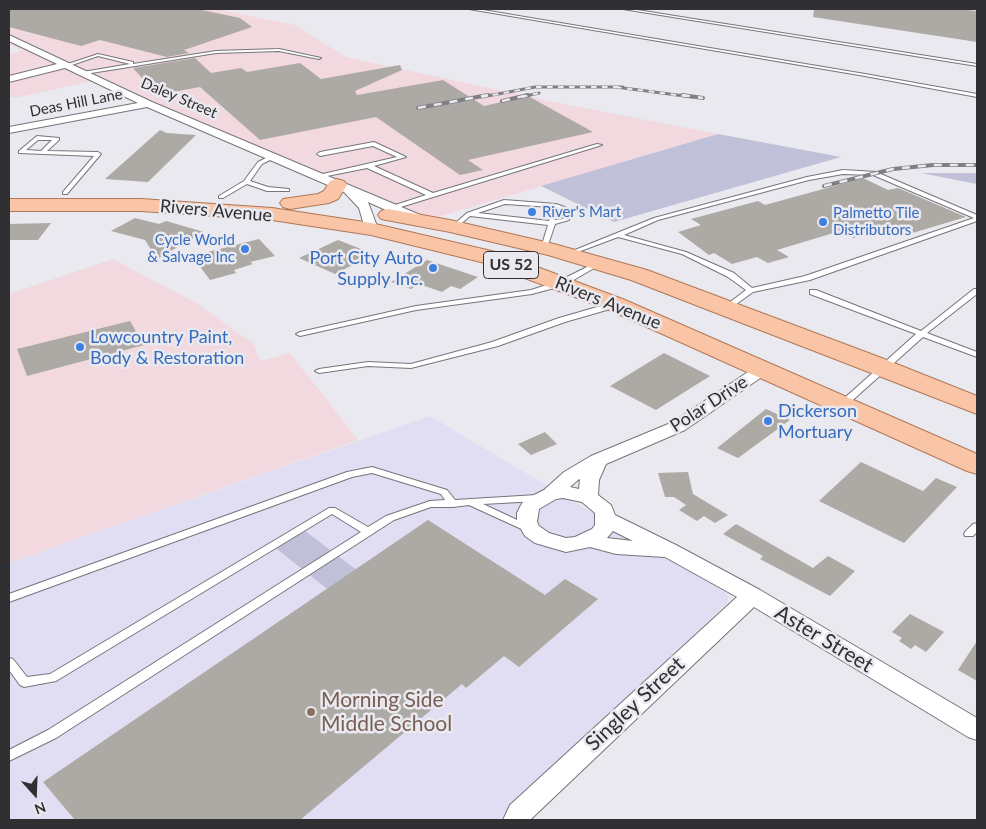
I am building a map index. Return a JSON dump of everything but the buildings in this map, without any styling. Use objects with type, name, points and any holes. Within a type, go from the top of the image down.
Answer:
[{"type":"main road","points":[[289,197],[322,199],[331,195],[337,185]]},
{"type":"main road","name":"Rivers Avenue","points":[[9,192],[289,197],[492,258],[562,283],[617,305],[977,465]]},
{"type":"main road","name":"Rivers Avenue","points":[[9,205],[141,205],[211,208],[314,220],[461,221],[544,248],[599,263],[728,308],[885,368],[977,406]]},
{"type":"street","name":"Daley Street","points":[[9,38],[148,104],[424,221]]},
{"type":"street","points":[[9,80],[67,64]]},
{"type":"street","name":"Deas Hill Lane","points":[[9,130],[34,128],[148,104]]},
{"type":"street","name":"Daley Street","points":[[337,185],[361,202],[369,220]]},
{"type":"street","name":"Polar Drive","points":[[545,496],[578,470],[679,426],[763,370]]},
{"type":"street","points":[[588,497],[589,480],[598,460]]},
{"type":"street","points":[[564,492],[588,497],[604,510],[606,518],[604,527],[599,534],[590,540],[566,545],[542,538],[532,531],[527,522],[527,513],[532,505],[545,496],[564,492]]},
{"type":"street","name":"Aster Street","points":[[606,518],[752,596],[977,730]]},
{"type":"street","name":"Aster Street","points":[[590,540],[616,547],[669,550]]},
{"type":"street","name":"Singley Street","points":[[517,817],[752,596]]},
{"type":"lane","points":[[472,9],[866,74],[977,96]]},
{"type":"lane","points":[[625,9],[977,66]]},
{"type":"lane","points":[[85,73],[216,52],[279,50],[319,58]]},
{"type":"lane","points":[[67,64],[98,55],[137,64]]},
{"type":"lane","points":[[42,153],[57,139],[37,138],[21,152],[42,153],[98,154],[66,193]]},
{"type":"lane","points":[[317,176],[403,157],[374,144],[320,154]]},
{"type":"lane","points":[[391,208],[599,145]]},
{"type":"lane","points":[[221,197],[246,182],[260,163],[272,156]]},
{"type":"lane","points":[[368,166],[431,195]]},
{"type":"lane","points":[[568,254],[656,219],[809,178],[843,172],[874,173],[977,218]]},
{"type":"lane","points":[[246,182],[289,197]]},
{"type":"lane","points":[[504,202],[514,205],[568,210],[566,220],[552,221],[511,218],[461,221],[504,202]]},
{"type":"lane","points":[[728,308],[750,290],[807,278],[977,218]]},
{"type":"lane","points":[[544,248],[552,221]]},
{"type":"lane","points":[[618,235],[684,253],[731,274],[750,290]]},
{"type":"lane","points":[[300,334],[416,308],[532,292],[562,283],[599,263]]},
{"type":"lane","points":[[842,405],[921,334],[977,291]]},
{"type":"lane","points":[[813,292],[977,356]]},
{"type":"lane","points":[[319,371],[368,364],[411,366],[495,344],[562,320],[617,305]]},
{"type":"lane","points":[[9,598],[350,474],[372,470],[444,492],[453,504]]},
{"type":"lane","points":[[9,756],[52,734],[390,518],[430,504],[453,504],[545,496]]},
{"type":"lane","points":[[470,502],[532,531]]},
{"type":"lane","points":[[9,662],[24,682],[52,678],[332,510],[369,532]]},
{"type":"lane","points":[[969,534],[977,526]]},
{"type":"shaded area","points":[[9,9],[215,9],[295,25],[346,57],[554,102],[718,134],[424,221],[98,80],[14,98],[9,96],[9,54],[22,51],[9,44]]},
{"type":"shaded area","points":[[718,134],[841,157],[614,222],[541,186]]},
{"type":"shaded area","points":[[921,173],[977,173],[977,184]]},
{"type":"shaded area","points":[[113,259],[198,304],[253,343],[260,361],[290,353],[358,440],[9,563],[9,294]]},
{"type":"shaded area","name":"Morning Side Middle School","points":[[430,416],[724,591],[728,597],[727,603],[498,820],[9,820],[9,563]]},
{"type":"shaded area","points":[[301,528],[387,593],[356,612],[272,545]]},
{"type":"railway","points":[[482,97],[535,87],[616,87]]},
{"type":"railway","points":[[616,87],[623,87]]},
{"type":"railway","points":[[616,87],[692,97]]},
{"type":"railway","points":[[522,97],[539,93]]},
{"type":"railway","points":[[418,108],[488,95]]},
{"type":"railway","points":[[502,101],[528,95]]},
{"type":"railway","points":[[682,95],[703,98]]},
{"type":"railway","points":[[824,186],[893,169],[933,165],[977,165]]},
{"type":"place","name":"River's Mart","points":[[532,212]]},
{"type":"place","name":"Palmetto Tile Distributors","points":[[823,222]]},
{"type":"place","name":"Cycle World & Salvage Inc","points":[[245,249]]},
{"type":"place","name":"Port City Auto Supply Inc.","points":[[433,268]]},
{"type":"place","name":"Lowcountry Paint, Body & Restoration","points":[[80,347]]},
{"type":"place","name":"Dickerson Mortuary","points":[[768,421]]},
{"type":"place","name":"Morning Side Middle School","points":[[311,712]]}]
